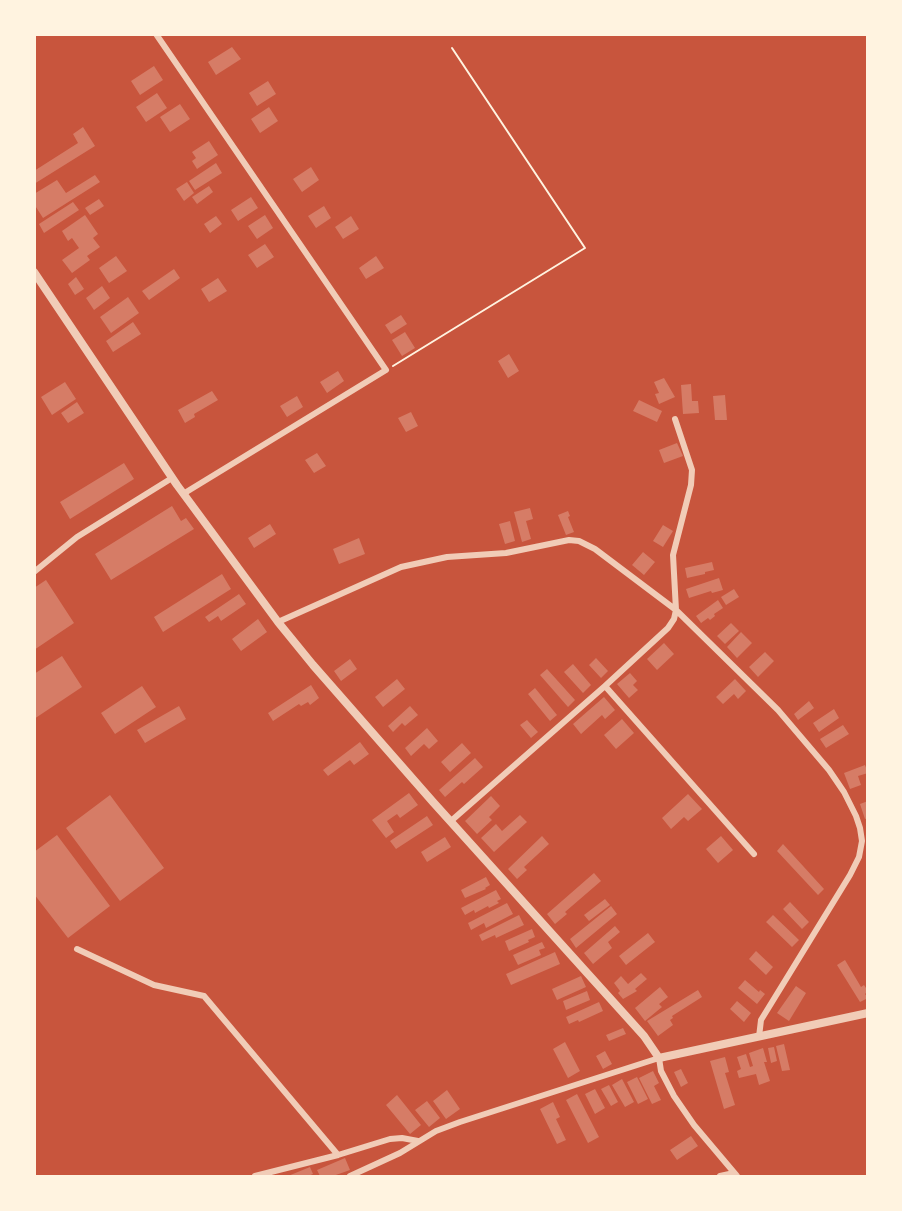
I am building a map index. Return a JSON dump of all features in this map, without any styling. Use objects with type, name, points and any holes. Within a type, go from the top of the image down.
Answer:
[{"type":"street","points":[[156,34],[386,370],[183,494]]},
{"type":"street","points":[[34,272],[183,494],[278,621],[313,665],[644,1036],[659,1058],[662,1071],[674,1096],[694,1125],[735,1175]]},
{"type":"street","points":[[451,821],[605,686],[668,628],[674,619],[676,610],[673,555],[691,485],[692,470],[675,418]]},
{"type":"street","points":[[34,572],[77,537],[172,478]]},
{"type":"street","points":[[278,621],[401,567],[447,557],[506,553],[569,540],[579,541],[595,549],[676,610],[778,710],[829,770],[844,792],[860,828],[862,841],[855,866],[761,1020],[759,1037]]},
{"type":"street","points":[[605,686],[754,854]]},
{"type":"street","points":[[77,949],[154,985],[204,996],[338,1155]]},
{"type":"street","points":[[350,1176],[460,1122],[659,1058],[867,1013]]},
{"type":"street","points":[[255,1176],[390,1139],[402,1138],[418,1141]]},
{"type":"street","points":[[720,1176],[735,1175]]},
{"type":"path","points":[[386,370],[585,248],[452,48]]},
{"type":"building","points":[[232,47],[241,59],[216,75],[208,62]]},
{"type":"building","points":[[154,66],[163,80],[140,95],[131,81]]},
{"type":"building","points":[[268,81],[276,94],[257,106],[249,93]]},
{"type":"building","points":[[157,93],[167,108],[146,122],[136,107]]},
{"type":"building","points":[[180,104],[190,119],[170,132],[160,117]]},
{"type":"building","points":[[269,107],[278,121],[260,133],[251,119]]},
{"type":"building","points":[[83,127],[95,146],[34,184],[34,171],[78,143],[73,134]]},
{"type":"building","points":[[209,141],[218,155],[197,169],[192,161],[196,158],[192,152]]},
{"type":"building","points":[[216,163],[222,173],[195,190],[189,181]]},
{"type":"building","points":[[311,167],[319,180],[302,192],[293,179]]},
{"type":"building","points":[[95,175],[100,182],[43,218],[34,204],[34,194],[57,180],[66,193]]},
{"type":"building","points":[[187,182],[194,193],[184,201],[176,189]]},
{"type":"building","points":[[209,186],[213,192],[197,204],[192,197]]},
{"type":"building","points":[[251,197],[258,208],[238,221],[231,210]]},
{"type":"building","points":[[99,199],[104,206],[90,215],[85,208]]},
{"type":"building","points":[[73,202],[79,210],[44,233],[39,224]]},
{"type":"building","points":[[324,206],[331,218],[316,228],[308,216]]},
{"type":"building","points":[[85,215],[98,234],[93,238],[100,247],[87,256],[90,260],[72,273],[62,260],[79,248],[72,238],[68,241],[62,231]]},
{"type":"building","points":[[265,215],[273,228],[257,239],[248,226]]},
{"type":"building","points":[[216,216],[222,224],[210,233],[204,224]]},
{"type":"building","points":[[351,216],[359,229],[343,239],[335,227]]},
{"type":"building","points":[[265,244],[274,257],[257,268],[248,255]]},
{"type":"building","points":[[116,256],[127,271],[109,283],[99,268]]},
{"type":"building","points":[[376,256],[384,268],[366,279],[359,268]]},
{"type":"building","points":[[174,269],[180,278],[149,300],[142,291]]},
{"type":"building","points":[[76,277],[84,289],[75,295],[68,284]]},
{"type":"building","points":[[218,278],[227,291],[209,302],[201,289]]},
{"type":"building","points":[[102,286],[110,298],[94,310],[86,298]]},
{"type":"building","points":[[128,297],[139,313],[111,333],[100,317]]},
{"type":"building","points":[[401,315],[407,324],[391,334],[385,325]]},
{"type":"building","points":[[133,322],[141,334],[113,352],[106,341]]},
{"type":"building","points":[[405,332],[415,348],[402,356],[392,340]]},
{"type":"building","points":[[509,354],[519,371],[508,378],[498,361]]},
{"type":"building","points":[[338,371],[344,381],[327,393],[320,382]]},
{"type":"building","points":[[664,378],[675,397],[659,404],[655,394],[659,393],[654,382]]},
{"type":"building","points":[[65,382],[76,399],[52,415],[41,397]]},
{"type":"building","points":[[691,384],[692,401],[698,401],[699,413],[683,414],[681,385]]},
{"type":"building","points":[[212,391],[218,400],[194,414],[195,417],[185,423],[178,410]]},
{"type":"building","points":[[725,395],[727,420],[715,420],[713,396]]},
{"type":"building","points":[[297,396],[303,407],[287,417],[280,406]]},
{"type":"building","points":[[639,400],[662,411],[657,422],[633,411]]},
{"type":"building","points":[[77,402],[84,413],[68,423],[61,413]]},
{"type":"building","points":[[411,412],[418,426],[406,432],[398,418]]},
{"type":"building","points":[[677,443],[683,456],[664,463],[659,450]]},
{"type":"building","points":[[317,453],[326,466],[314,473],[305,460]]},
{"type":"building","points":[[124,463],[134,479],[70,519],[60,502]]},
{"type":"building","points":[[172,506],[181,521],[186,518],[194,529],[111,580],[95,554]]},
{"type":"building","points":[[530,508],[533,519],[526,521],[531,539],[522,542],[514,512]]},
{"type":"building","points":[[568,511],[574,532],[566,535],[558,515]]},
{"type":"building","points":[[510,521],[515,541],[505,544],[499,524]]},
{"type":"building","points":[[270,524],[276,534],[254,548],[248,538]]},
{"type":"building","points":[[663,525],[673,531],[663,547],[653,541]]},
{"type":"building","points":[[359,538],[365,554],[339,564],[333,549]]},
{"type":"building","points":[[643,552],[655,562],[644,575],[632,565]]},
{"type":"building","points":[[712,562],[714,570],[687,578],[685,568]]},
{"type":"building","points":[[222,574],[231,589],[163,632],[154,617]]},
{"type":"building","points":[[719,578],[723,590],[689,598],[686,589]]},
{"type":"building","points":[[46,580],[74,623],[34,650],[34,588]]},
{"type":"building","points":[[734,589],[739,597],[726,605],[721,597]]},
{"type":"building","points":[[239,594],[246,604],[221,621],[218,616],[209,622],[205,617]]},
{"type":"building","points":[[718,600],[723,608],[710,620],[708,618],[701,623],[696,616]]},
{"type":"building","points":[[258,619],[267,632],[241,651],[232,639]]},
{"type":"building","points":[[731,623],[739,631],[725,644],[717,636]]},
{"type":"building","points":[[741,632],[752,643],[737,658],[727,647]]},
{"type":"building","points":[[664,643],[674,654],[657,670],[647,659]]},
{"type":"building","points":[[765,652],[774,661],[758,677],[749,667]]},
{"type":"building","points":[[62,656],[82,687],[34,719],[34,674]]},
{"type":"building","points":[[596,658],[608,671],[601,678],[589,665]]},
{"type":"building","points":[[350,659],[357,669],[341,681],[334,671]]},
{"type":"building","points":[[573,664],[591,685],[583,693],[564,672]]},
{"type":"building","points":[[547,669],[575,700],[568,707],[540,675]]},
{"type":"building","points":[[630,673],[637,681],[633,685],[638,690],[629,698],[617,684]]},
{"type":"building","points":[[397,679],[405,689],[383,707],[375,697]]},
{"type":"building","points":[[735,679],[746,691],[738,699],[734,694],[723,704],[716,697]]},
{"type":"building","points":[[311,685],[319,698],[310,705],[308,702],[301,706],[299,704],[273,721],[268,713]]},
{"type":"building","points":[[142,686],[156,707],[115,734],[101,713]]},
{"type":"building","points":[[535,688],[557,715],[550,721],[528,694]]},
{"type":"building","points":[[604,697],[615,710],[605,719],[602,715],[581,734],[573,724]]},
{"type":"building","points":[[809,701],[814,708],[798,720],[794,714]]},
{"type":"building","points":[[179,706],[186,719],[145,743],[137,730]]},
{"type":"building","points":[[410,706],[418,715],[405,726],[402,723],[393,732],[388,726]]},
{"type":"building","points":[[834,709],[839,718],[819,732],[813,723]]},
{"type":"building","points":[[622,719],[634,733],[616,749],[604,735]]},
{"type":"building","points":[[527,720],[538,732],[531,738],[520,725]]},
{"type":"building","points":[[843,725],[849,734],[826,748],[820,739]]},
{"type":"building","points":[[427,728],[438,741],[429,749],[424,744],[411,756],[405,748]]},
{"type":"building","points":[[360,742],[369,754],[354,765],[350,760],[328,776],[323,770]]},
{"type":"building","points":[[462,743],[471,753],[450,772],[441,762]]},
{"type":"building","points":[[475,758],[483,767],[445,797],[439,790]]},
{"type":"building","points":[[865,765],[868,773],[858,776],[861,785],[850,789],[844,773]]},
{"type":"building","points":[[409,793],[418,805],[400,818],[397,814],[387,821],[394,832],[386,838],[372,820]]},
{"type":"building","points":[[688,794],[702,809],[688,821],[684,817],[671,829],[662,818]]},
{"type":"building","points":[[110,795],[164,868],[120,901],[66,828]]},
{"type":"building","points":[[491,796],[500,806],[489,817],[492,820],[477,834],[465,821]]},
{"type":"building","points":[[868,801],[868,818],[865,819],[860,804]]},
{"type":"building","points":[[520,815],[527,822],[494,852],[481,838],[496,824],[502,831]]},
{"type":"building","points":[[427,816],[433,825],[396,849],[390,841]]},
{"type":"building","points":[[57,835],[110,906],[68,938],[34,894],[34,852]]},
{"type":"building","points":[[542,836],[549,844],[524,867],[527,870],[517,879],[508,869]]},
{"type":"building","points":[[721,836],[733,850],[718,863],[706,849]]},
{"type":"building","points":[[445,837],[451,847],[427,862],[421,852]]},
{"type":"building","points":[[783,844],[824,889],[818,895],[777,851]]},
{"type":"building","points":[[594,873],[601,881],[565,912],[567,914],[555,924],[547,914]]},
{"type":"building","points":[[486,877],[490,885],[486,889],[465,898],[461,890]]},
{"type":"building","points":[[496,890],[501,899],[497,901],[499,903],[465,915],[461,908]]},
{"type":"building","points":[[605,899],[610,905],[589,921],[584,915]]},
{"type":"building","points":[[790,902],[809,922],[802,929],[783,909]]},
{"type":"building","points":[[507,903],[513,914],[486,928],[484,923],[471,930],[468,923]]},
{"type":"building","points":[[611,906],[617,914],[576,948],[570,939]]},
{"type":"building","points":[[519,915],[524,925],[496,938],[495,935],[482,941],[479,935]]},
{"type":"building","points":[[773,915],[799,940],[792,947],[766,922]]},
{"type":"building","points":[[615,926],[620,932],[608,942],[612,948],[593,964],[584,953]]},
{"type":"building","points":[[532,929],[535,937],[509,951],[505,941]]},
{"type":"building","points":[[648,933],[655,942],[626,965],[619,956]]},
{"type":"building","points":[[542,942],[545,948],[539,950],[541,955],[518,965],[513,955]]},
{"type":"building","points":[[756,951],[773,967],[766,975],[749,959]]},
{"type":"building","points":[[555,952],[560,964],[511,985],[506,974]]},
{"type":"building","points":[[845,960],[861,987],[864,985],[868,991],[865,994],[868,998],[860,1002],[837,965]]},
{"type":"building","points":[[641,973],[647,979],[635,989],[637,991],[623,999],[614,983],[621,976],[628,984]]},
{"type":"building","points":[[581,976],[586,987],[557,1000],[552,989]]},
{"type":"building","points":[[745,980],[759,992],[760,990],[765,994],[757,1004],[738,988]]},
{"type":"building","points":[[796,986],[806,993],[789,1021],[777,1013]]},
{"type":"building","points":[[660,987],[668,997],[659,1004],[662,1007],[645,1021],[635,1008]]},
{"type":"building","points":[[698,990],[702,997],[672,1016],[670,1020],[673,1025],[658,1036],[647,1021]]},
{"type":"building","points":[[587,991],[590,1000],[566,1010],[563,1001]]},
{"type":"building","points":[[737,1001],[751,1013],[744,1022],[730,1009]]},
{"type":"building","points":[[599,1002],[603,1011],[569,1024],[566,1017]]},
{"type":"building","points":[[623,1028],[626,1034],[609,1041],[606,1035]]},
{"type":"building","points":[[565,1042],[580,1071],[568,1078],[553,1049]]},
{"type":"building","points":[[784,1044],[790,1070],[782,1071],[776,1046]]},
{"type":"building","points":[[774,1047],[777,1061],[771,1063],[768,1048]]},
{"type":"building","points":[[763,1048],[767,1062],[764,1062],[770,1081],[759,1085],[756,1074],[739,1078],[737,1071],[741,1069],[737,1057],[746,1054],[750,1067],[753,1066],[749,1053]]},
{"type":"building","points":[[605,1051],[612,1064],[603,1069],[596,1056]]},
{"type":"building","points":[[725,1057],[729,1072],[725,1073],[735,1105],[724,1109],[710,1061]]},
{"type":"building","points":[[681,1069],[688,1083],[681,1087],[674,1072]]},
{"type":"building","points":[[653,1071],[659,1083],[654,1086],[661,1100],[652,1104],[639,1078]]},
{"type":"building","points":[[637,1077],[648,1099],[638,1104],[627,1082]]},
{"type":"building","points":[[622,1079],[634,1102],[625,1107],[612,1085]]},
{"type":"building","points":[[609,1085],[618,1102],[611,1106],[601,1089]]},
{"type":"building","points":[[595,1089],[605,1108],[595,1114],[585,1094]]},
{"type":"building","points":[[447,1090],[460,1109],[446,1119],[433,1101]]},
{"type":"building","points":[[577,1094],[599,1137],[588,1143],[566,1100]]},
{"type":"building","points":[[397,1095],[421,1125],[410,1134],[386,1105]]},
{"type":"building","points":[[427,1101],[440,1118],[429,1127],[415,1110]]},
{"type":"building","points":[[553,1102],[560,1117],[556,1119],[566,1140],[557,1144],[540,1109]]},
{"type":"building","points":[[691,1136],[698,1146],[677,1160],[670,1150]]},
{"type":"building","points":[[345,1158],[350,1170],[333,1176],[320,1176],[317,1170]]},
{"type":"building","points":[[310,1167],[313,1174],[288,1176]]}]
